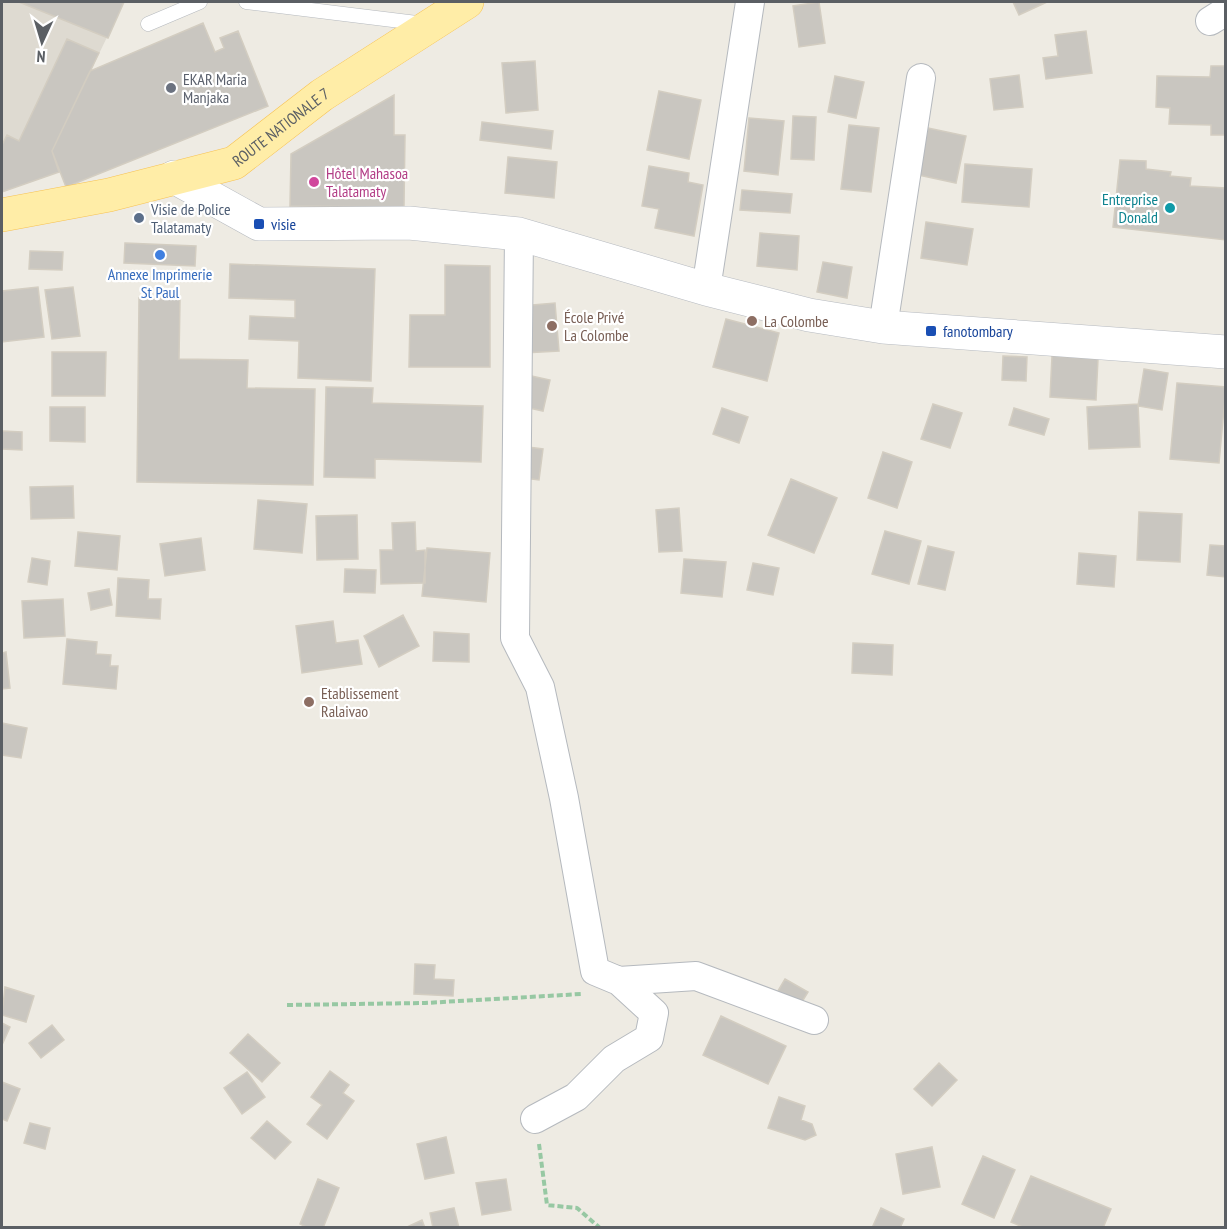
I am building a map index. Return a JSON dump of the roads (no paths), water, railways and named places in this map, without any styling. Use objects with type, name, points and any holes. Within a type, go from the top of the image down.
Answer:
[{"type":"main road","name":"ROUTE NATIONALE 7","points":[[2,215],[110,195],[234,163],[322,95],[467,2]]},
{"type":"street","points":[[706,289],[750,2]]},
{"type":"street","points":[[883,327],[921,78]]},
{"type":"street","points":[[174,177],[259,224],[409,223],[519,234],[706,289],[809,315],[883,327],[1226,352]]},
{"type":"street","points":[[519,234],[515,638],[540,687],[607,976],[654,1013],[649,1038],[614,1059],[576,1097],[535,1119]]},
{"type":"street","points":[[607,976],[696,976],[814,1020]]},
{"type":"lane","points":[[148,24],[200,2]]},
{"type":"lane","points":[[246,2],[433,25]]},
{"type":"place","name":"EKAR Maria Manjaka","points":[[171,88]]},
{"type":"place","name":"Hôtel Mahasoa Talatamaty","points":[[314,182]]},
{"type":"place","name":"Entreprise Donald","points":[[1170,208]]},
{"type":"place","name":"Visie de Police Talatamaty","points":[[139,218]]},
{"type":"place","name":"visie","points":[[259,224]]},
{"type":"place","name":"Annexe Imprimerie St Paul","points":[[160,255]]},
{"type":"place","name":"La Colombe","points":[[752,321]]},
{"type":"place","name":"École Privé La Colombe","points":[[552,326]]},
{"type":"place","name":"fanotombary","points":[[931,331]]},
{"type":"place","name":"Etablissement Ralaivao","points":[[309,702]]}]
